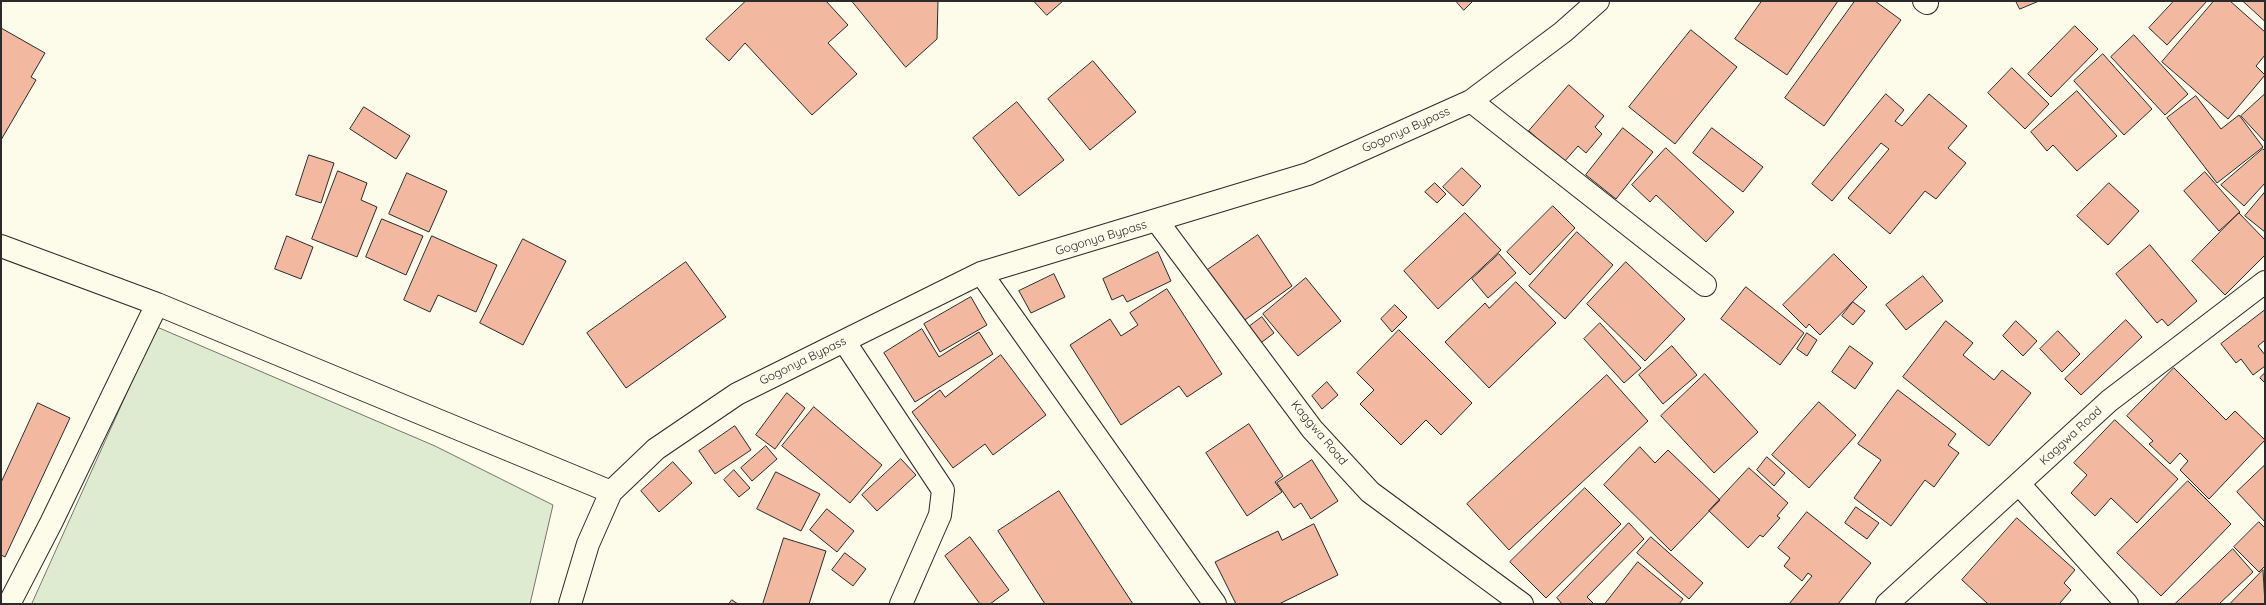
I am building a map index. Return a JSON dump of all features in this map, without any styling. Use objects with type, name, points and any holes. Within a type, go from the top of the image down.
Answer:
[{"type":"street","name":"Gogonya Bypass","points":[[611,492],[656,449],[737,394],[981,273],[1157,221],[1308,174],[1471,102],[1563,32],[1598,1]]},
{"type":"street","points":[[1471,102],[1705,285]]},
{"type":"street","name":"Kaggwa Road","points":[[1157,221],[1312,429],[1370,492],[1522,604]]},
{"type":"street","points":[[1,246],[157,304],[611,492],[588,544],[570,604]]},
{"type":"street","points":[[981,273],[1215,604]]},
{"type":"street","name":"Kaggwa Road","points":[[1887,604],[2109,401],[2265,282]]},
{"type":"street","points":[[9,604],[51,523],[157,304]]},
{"type":"street","points":[[844,341],[943,490],[940,515],[902,604]]},
{"type":"street","points":[[2018,484],[2127,604]]},
{"type":"green space","points":[[157,327],[435,446],[553,505],[530,604],[32,604]]},
{"type":"building","points":[[746,1],[826,1],[848,25],[828,43],[857,74],[812,115],[745,43],[729,61],[706,39]]},
{"type":"building","points":[[852,1],[938,1],[937,39],[906,67]]},
{"type":"building","points":[[1034,1],[1063,1],[1047,15]]},
{"type":"building","points":[[1456,1],[1473,1],[1464,10]]},
{"type":"building","points":[[1762,1],[1838,1],[1787,75],[1735,39]]},
{"type":"building","points":[[1855,1],[1875,1],[1901,20],[1824,126],[1785,98]]},
{"type":"building","points":[[2016,1],[2039,1],[2020,9]]},
{"type":"building","points":[[2174,1],[2207,1],[2167,45],[2149,28]]},
{"type":"building","points":[[2214,1],[2230,1],[2265,32],[2265,55],[2256,66],[2265,75],[2228,119],[2162,62]]},
{"type":"building","points":[[2243,1],[2265,1],[2265,21]]},
{"type":"building","points":[[2075,26],[2098,49],[2051,97],[2028,74]]},
{"type":"building","points":[[1,28],[45,53],[31,77],[36,80],[1,140]]},
{"type":"building","points":[[1691,30],[1737,67],[1675,144],[1629,107]]},
{"type":"building","points":[[2134,35],[2188,94],[2165,115],[2111,57]]},
{"type":"building","points":[[2103,54],[2152,109],[2124,135],[2074,81]]},
{"type":"building","points":[[1093,61],[1136,112],[1090,150],[1048,99]]},
{"type":"building","points":[[2012,68],[2049,104],[2025,129],[1988,93]]},
{"type":"building","points":[[1569,85],[1604,116],[1595,127],[1602,134],[1586,153],[1578,146],[1564,162],[1529,131]]},
{"type":"building","points":[[2077,91],[2117,136],[2077,171],[2053,145],[2047,151],[2031,132]]},
{"type":"building","points":[[1886,94],[1904,110],[1895,121],[1902,126],[1929,94],[1967,126],[1948,148],[1966,163],[1936,199],[1925,191],[1890,234],[1848,198],[1889,149],[1881,143],[1832,201],[1812,184]]},
{"type":"building","points":[[2265,94],[2265,142],[2241,116]]},
{"type":"building","points":[[2196,96],[2221,129],[2239,115],[2263,147],[2217,183],[2167,118]]},
{"type":"building","points":[[1017,102],[1064,160],[1019,196],[973,138]]},
{"type":"building","points":[[364,107],[410,136],[396,159],[350,129]]},
{"type":"building","points":[[1623,128],[1653,152],[1616,199],[1586,175]]},
{"type":"building","points":[[1712,128],[1763,167],[1743,192],[1693,153]]},
{"type":"building","points":[[1666,148],[1734,212],[1706,242],[1656,195],[1650,202],[1632,185]]},
{"type":"building","points":[[2263,149],[2265,151],[2265,183],[2244,206],[2221,185]]},
{"type":"building","points":[[309,155],[334,163],[321,203],[296,195]]},
{"type":"building","points":[[1462,168],[1481,186],[1463,206],[1443,187]]},
{"type":"building","points":[[338,171],[367,183],[361,200],[377,207],[357,257],[312,239]]},
{"type":"building","points":[[2205,172],[2240,212],[2219,231],[2184,191]]},
{"type":"building","points":[[407,173],[447,191],[429,232],[389,214]]},
{"type":"building","points":[[1435,183],[1446,194],[1437,203],[1425,192]]},
{"type":"building","points":[[2109,183],[2139,211],[2108,245],[2077,216]]},
{"type":"building","points":[[2265,192],[2265,232],[2245,216]]},
{"type":"building","points":[[1553,206],[1575,228],[1530,275],[1507,252]]},
{"type":"building","points":[[1465,213],[1501,250],[1438,309],[1404,271]]},
{"type":"building","points":[[2239,213],[2265,240],[2265,255],[2225,295],[2192,261]]},
{"type":"building","points":[[382,219],[423,236],[406,275],[366,257]]},
{"type":"building","points":[[1577,232],[1613,265],[1565,319],[1529,286]]},
{"type":"building","points":[[1258,235],[1292,286],[1242,322],[1206,271]]},
{"type":"building","points":[[287,236],[313,247],[301,279],[275,269]]},
{"type":"building","points":[[432,236],[497,265],[476,312],[438,295],[430,312],[404,300]]},
{"type":"building","points":[[523,239],[566,261],[523,345],[480,323]]},
{"type":"building","points":[[2150,245],[2197,301],[2168,326],[2162,319],[2157,323],[2116,274]]},
{"type":"building","points":[[1158,252],[1171,281],[1127,302],[1123,295],[1112,300],[1103,279]]},
{"type":"building","points":[[1499,254],[1516,273],[1488,298],[1472,279]]},
{"type":"building","points":[[1834,254],[1867,287],[1820,335],[1809,324],[1806,328],[1783,305]]},
{"type":"building","points":[[686,262],[726,317],[626,388],[587,333]]},
{"type":"building","points":[[1626,262],[1685,319],[1645,361],[1587,304]]},
{"type":"building","points":[[1054,274],[1065,297],[1031,313],[1019,291]]},
{"type":"building","points":[[1923,276],[1943,301],[1906,330],[1886,305]]},
{"type":"building","points":[[1306,278],[1341,321],[1298,356],[1263,314]]},
{"type":"building","points":[[1516,282],[1556,323],[1489,388],[1445,342],[1485,303],[1489,308]]},
{"type":"building","points":[[1746,287],[1804,333],[1780,365],[1721,319]]},
{"type":"building","points":[[1167,289],[1222,374],[1187,397],[1179,386],[1121,425],[1070,345],[1110,319],[1121,336],[1138,325],[1130,313]]},
{"type":"building","points":[[971,297],[987,325],[940,352],[924,324]]},
{"type":"building","points":[[1853,302],[1865,311],[1853,325],[1842,316]]},
{"type":"building","points":[[1395,305],[1407,317],[1392,332],[1381,319]]},
{"type":"building","points":[[2265,310],[2265,340],[2258,346],[2265,355],[2265,366],[2253,375],[2241,359],[2236,363],[2221,344]]},
{"type":"building","points":[[1262,317],[1274,333],[1258,345],[1246,329]]},
{"type":"building","points":[[2126,320],[2142,337],[2081,395],[2065,379]]},
{"type":"building","points":[[1946,321],[1973,343],[1963,355],[1994,380],[2002,370],[2031,393],[1989,446],[1903,377]]},
{"type":"building","points":[[2016,321],[2037,341],[2023,356],[2003,336]]},
{"type":"building","points":[[1600,323],[1641,368],[1624,383],[1584,339]]},
{"type":"building","points":[[922,329],[939,357],[979,332],[993,354],[915,402],[884,353]]},
{"type":"building","points":[[1399,330],[1472,403],[1441,435],[1426,420],[1401,445],[1360,404],[1374,390],[1357,373]]},
{"type":"building","points":[[2058,331],[2080,354],[2062,372],[2040,349]]},
{"type":"building","points":[[1807,333],[1817,340],[1807,356],[1797,349]]},
{"type":"building","points":[[1672,346],[1697,375],[1663,404],[1639,375]]},
{"type":"building","points":[[1850,346],[1873,363],[1855,389],[1832,372]]},
{"type":"building","points":[[1001,355],[1046,415],[993,455],[985,444],[953,468],[912,412],[940,390],[945,397]]},
{"type":"building","points":[[2174,368],[2226,420],[2235,411],[2265,440],[2209,499],[2180,470],[2188,461],[2180,453],[2170,464],[2149,444],[2153,441],[2127,416]]},
{"type":"building","points":[[2265,373],[2265,383],[2260,378]]},
{"type":"building","points":[[1705,374],[1758,432],[1714,473],[1661,416]]},
{"type":"building","points":[[1607,375],[1648,421],[1509,550],[1467,504]]},
{"type":"building","points":[[1327,382],[1338,395],[1322,409],[1312,396]]},
{"type":"building","points":[[1898,390],[1956,434],[1948,445],[1959,453],[1934,487],[1925,480],[1891,526],[1854,498],[1881,460],[1858,444]]},
{"type":"building","points":[[787,393],[805,408],[775,449],[756,435]]},
{"type":"building","points":[[1819,402],[1856,435],[1809,488],[1772,455]]},
{"type":"building","points":[[38,403],[70,418],[5,557],[1,555],[1,483]]},
{"type":"building","points":[[814,407],[882,465],[850,503],[782,446]]},
{"type":"building","points":[[2115,420],[2178,479],[2137,523],[2111,498],[2095,516],[2071,493],[2087,475],[2074,463]]},
{"type":"building","points":[[1249,424],[1283,476],[1275,482],[1282,492],[1247,516],[1206,453]]},
{"type":"building","points":[[735,426],[751,450],[715,474],[699,451]]},
{"type":"building","points":[[766,446],[777,459],[752,481],[741,468]]},
{"type":"building","points":[[1640,447],[1655,463],[1668,450],[1720,500],[1671,551],[1604,485]]},
{"type":"building","points":[[1767,457],[1785,473],[1774,486],[1757,470]]},
{"type":"building","points":[[901,459],[916,475],[877,511],[862,495]]},
{"type":"building","points":[[1312,460],[1338,501],[1311,519],[1301,503],[1294,508],[1277,483]]},
{"type":"building","points":[[673,462],[692,483],[659,512],[641,491]]},
{"type":"building","points":[[2265,465],[2265,522],[2237,492]]},
{"type":"building","points":[[1749,468],[1788,503],[1777,516],[1780,518],[1763,537],[1760,535],[1748,548],[1709,511]]},
{"type":"building","points":[[734,470],[750,488],[739,497],[724,480]]},
{"type":"building","points":[[776,472],[820,494],[801,531],[757,509]]},
{"type":"building","points":[[2188,481],[2231,524],[2161,596],[2117,553]]},
{"type":"building","points":[[1585,488],[1621,524],[1546,598],[1510,562]]},
{"type":"building","points":[[1059,491],[1133,604],[1045,604],[998,531]]},
{"type":"building","points":[[1856,507],[1879,523],[1867,539],[1845,523]]},
{"type":"building","points":[[827,509],[854,531],[837,552],[810,530]]},
{"type":"building","points":[[1807,512],[1871,563],[1838,604],[1789,604],[1812,576],[1808,573],[1802,581],[1784,566],[1790,558],[1778,548]]},
{"type":"building","points":[[2017,518],[2075,570],[2064,583],[2071,590],[2060,603],[2062,604],[1988,604],[1962,580]]},
{"type":"building","points":[[2259,522],[2265,528],[2265,566],[2259,572],[2234,547]]},
{"type":"building","points":[[1629,523],[1644,539],[1587,597],[1594,604],[1562,604],[1557,598]]},
{"type":"building","points":[[1314,524],[1338,575],[1279,604],[1236,604],[1215,562],[1278,531],[1282,540]]},
{"type":"building","points":[[970,537],[1009,590],[990,604],[980,604],[945,556]]},
{"type":"building","points":[[1651,537],[1703,583],[1689,599],[1637,553]]},
{"type":"building","points":[[784,538],[826,551],[809,604],[763,604]]},
{"type":"building","points":[[2233,549],[2253,572],[2219,604],[2175,604]]},
{"type":"building","points":[[845,553],[866,569],[853,586],[832,570]]},
{"type":"building","points":[[1638,562],[1683,599],[1679,604],[1605,604]]},
{"type":"building","points":[[2263,570],[2265,604],[2230,604]]},
{"type":"building","points":[[732,600],[738,604],[729,604]]}]
